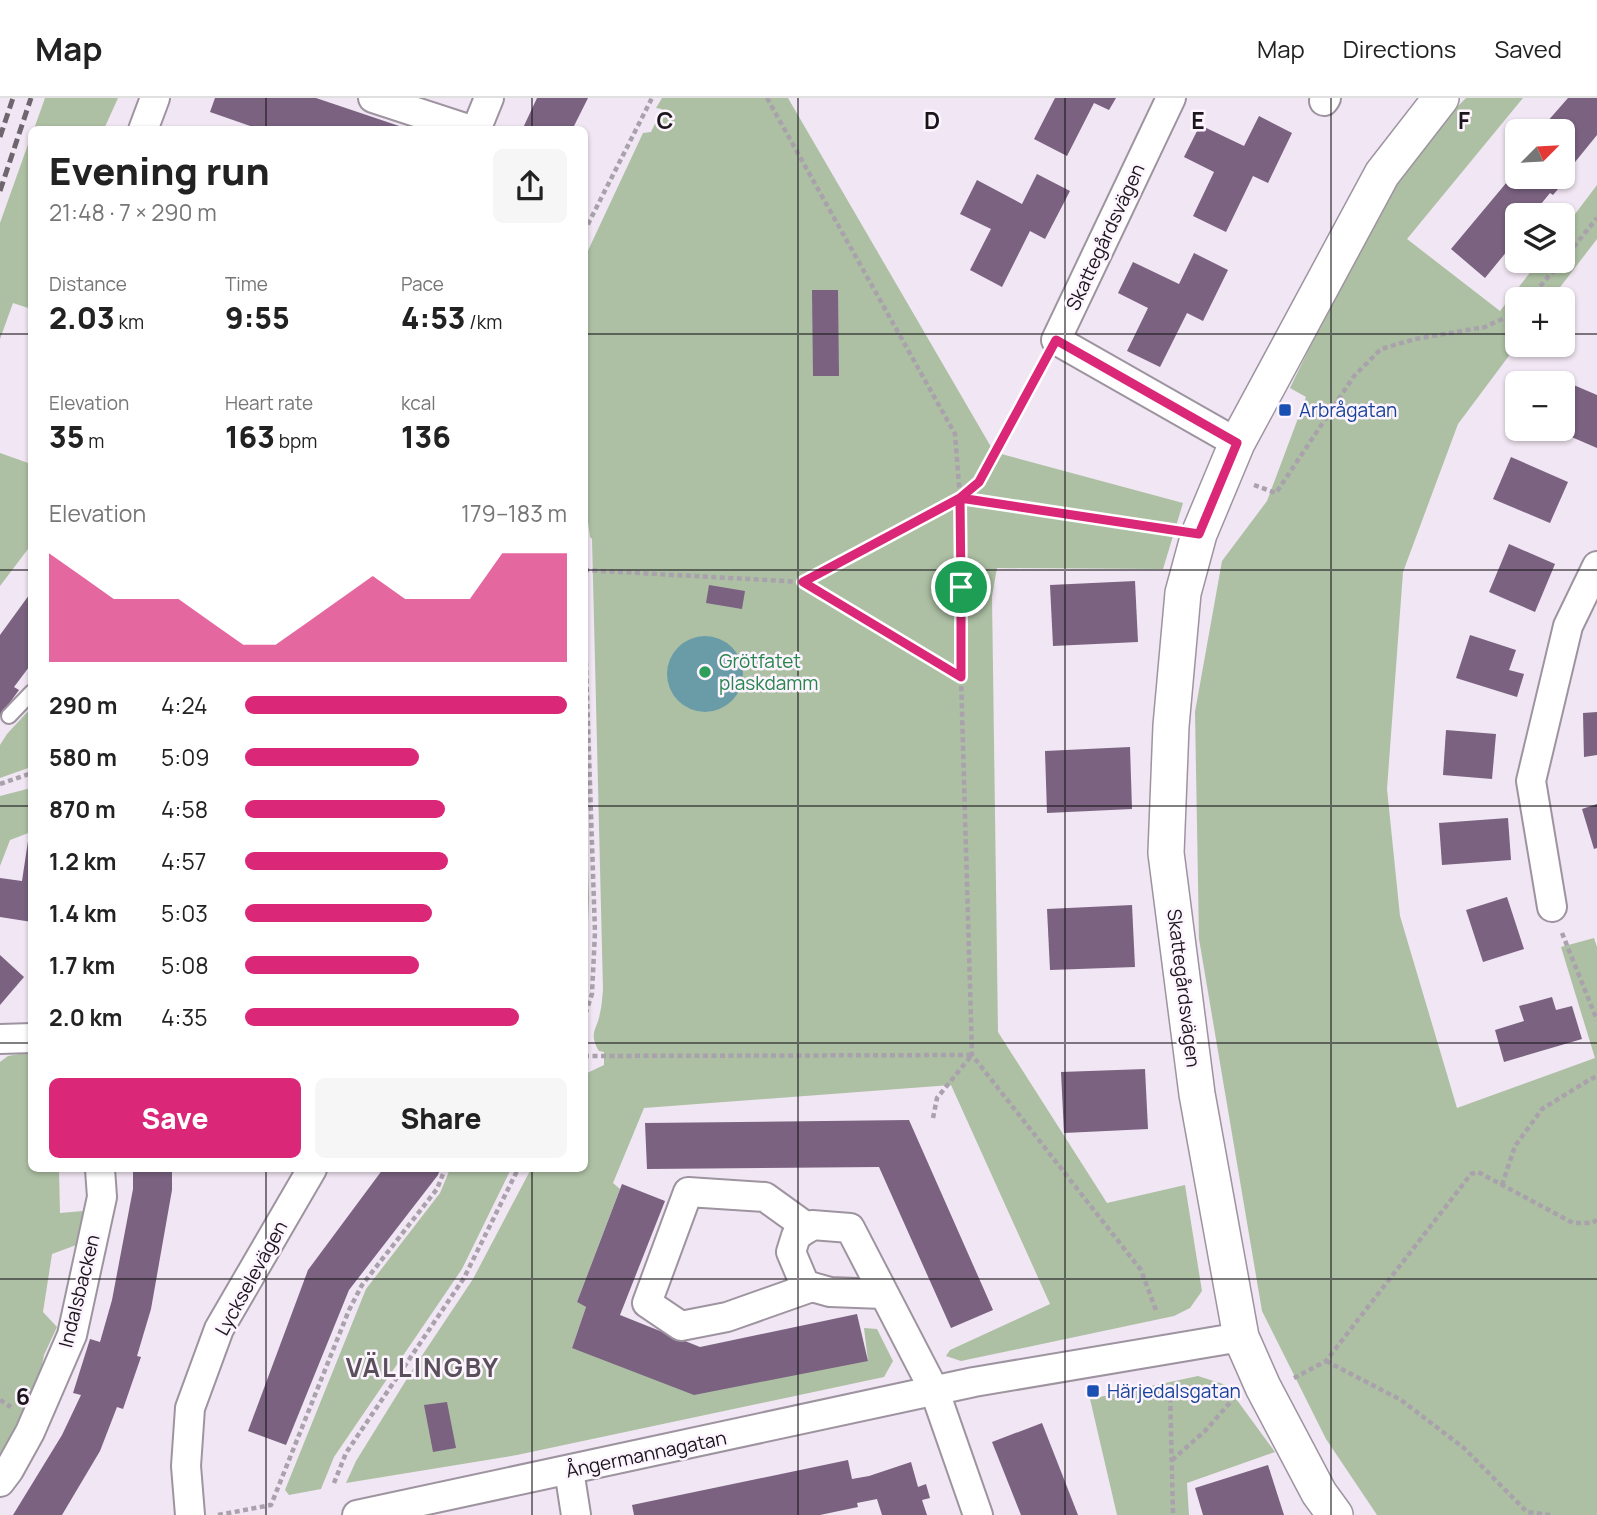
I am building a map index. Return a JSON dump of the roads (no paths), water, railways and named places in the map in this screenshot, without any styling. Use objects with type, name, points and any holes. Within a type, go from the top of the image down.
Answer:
[{"type":"street","points":[[144,126],[155,98]]},
{"type":"street","points":[[373,98],[461,126]]},
{"type":"street","points":[[476,126],[489,98]]},
{"type":"street","name":"Skattegårdsvägen","points":[[1171,98],[1056,340],[1237,443]]},
{"type":"street","name":"Skattegårdsvägen","points":[[1335,1515],[1319,1493],[1263,1387],[1241,1336],[1197,1094],[1166,853],[1171,726],[1183,593],[1199,534],[1237,443],[1382,174],[1441,98]]},
{"type":"street","points":[[1552,907],[1531,781],[1568,626],[1597,566]]},
{"type":"street","points":[[0,1039],[28,1038]]},
{"type":"street","name":"Indalsbacken","points":[[0,1482],[30,1432],[72,1335],[102,1197],[100,1172]]},
{"type":"street","name":"Lyckselevägen","points":[[190,1515],[186,1466],[190,1408],[219,1329],[310,1172]]},
{"type":"street","points":[[808,1228],[765,1196],[688,1192],[647,1303],[681,1326],[727,1317],[812,1287]]},
{"type":"street","points":[[883,1294],[830,1292],[805,1285],[791,1252],[796,1236],[812,1225],[850,1228],[935,1392],[978,1515]]},
{"type":"street","name":"Ångermannagatan","points":[[357,1515],[974,1382],[1241,1336]]},
{"type":"street","points":[[569,1470],[576,1515]]},
{"type":"lane","points":[[9,716],[28,696]]},
{"type":"water","name":"Grötfatet plaskdamm","points":[[705,636],[720,639],[732,647],[740,659],[743,674],[740,689],[732,701],[720,709],[705,712],[690,709],[678,701],[670,689],[667,674],[670,659],[678,647],[690,639]]},
{"type":"railway","points":[[0,137],[13,98]]},
{"type":"railway","points":[[0,191],[31,98]]},
{"type":"place","name":"Arbrågatan","points":[[1285,410]]},
{"type":"place","name":"Grötfatet plaskdamm","points":[[705,672]]},
{"type":"place","name":"Härjedalsgatan","points":[[1093,1391]]},
{"type":"district","name":"VÄLLINGBY","points":[[423,1367]]}]
